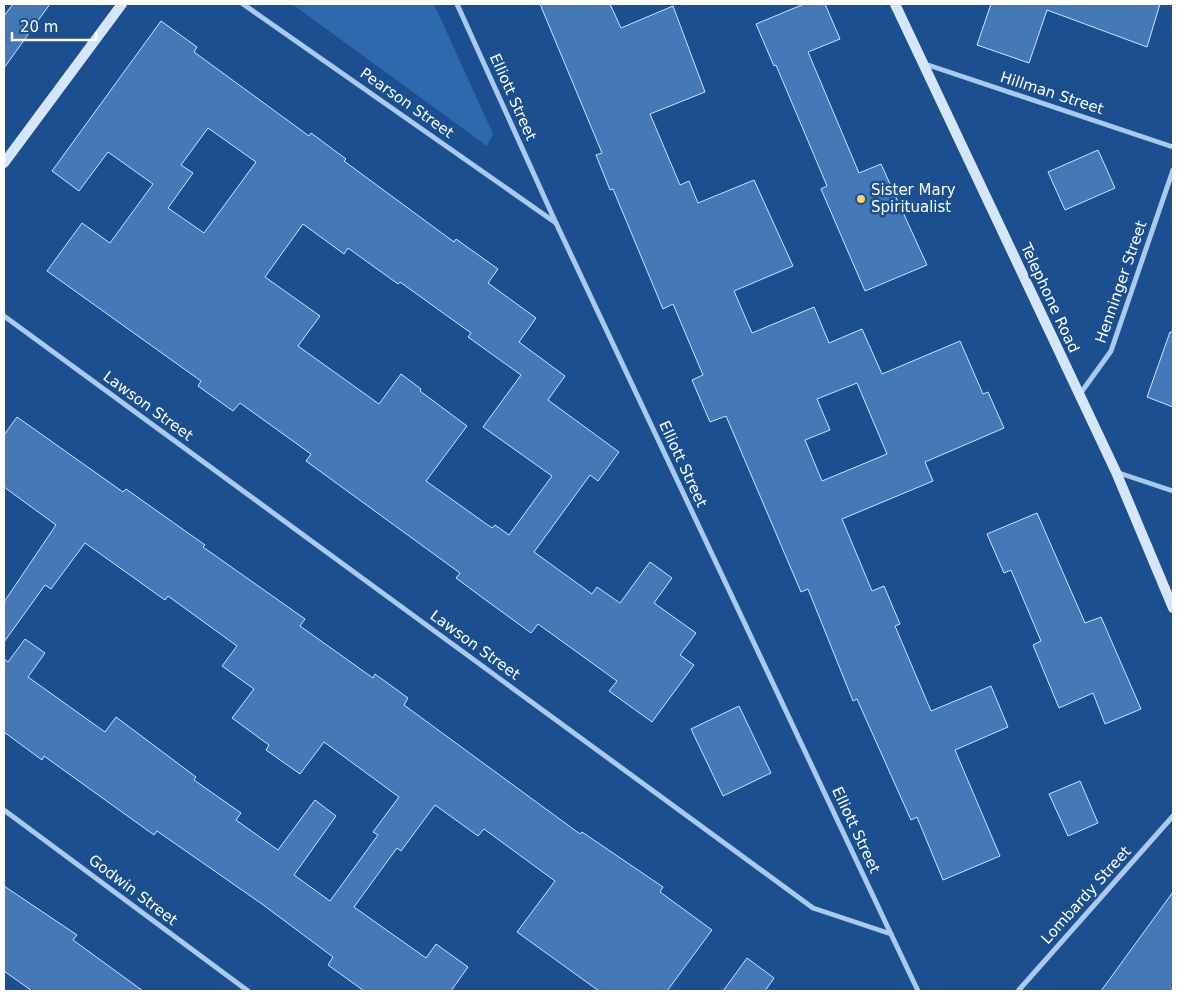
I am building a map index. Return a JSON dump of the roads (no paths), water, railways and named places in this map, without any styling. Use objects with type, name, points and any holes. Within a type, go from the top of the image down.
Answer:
[{"type":"main road","points":[[4,162],[122,4]]},
{"type":"main road","name":"Telephone Road","points":[[895,4],[1116,472],[1173,608]]},
{"type":"street","name":"Pearson Street","points":[[243,4],[556,223]]},
{"type":"street","name":"Elliott Street","points":[[457,4],[556,223],[891,934]]},
{"type":"street","name":"Hillman Street","points":[[922,63],[1173,147]]},
{"type":"street","name":"Henninger Street","points":[[1079,395],[1111,351],[1173,170]]},
{"type":"street","name":"Lawson Street","points":[[4,316],[813,908],[891,934]]},
{"type":"street","points":[[1116,472],[1173,491]]},
{"type":"street","name":"Godwin Street","points":[[4,810],[248,991]]},
{"type":"street","name":"Lombardy Street","points":[[1018,991],[1173,816]]},
{"type":"street","points":[[891,934],[918,991]]},
{"type":"place","name":"Sister Mary Spiritualist","points":[[861,199]]}]
